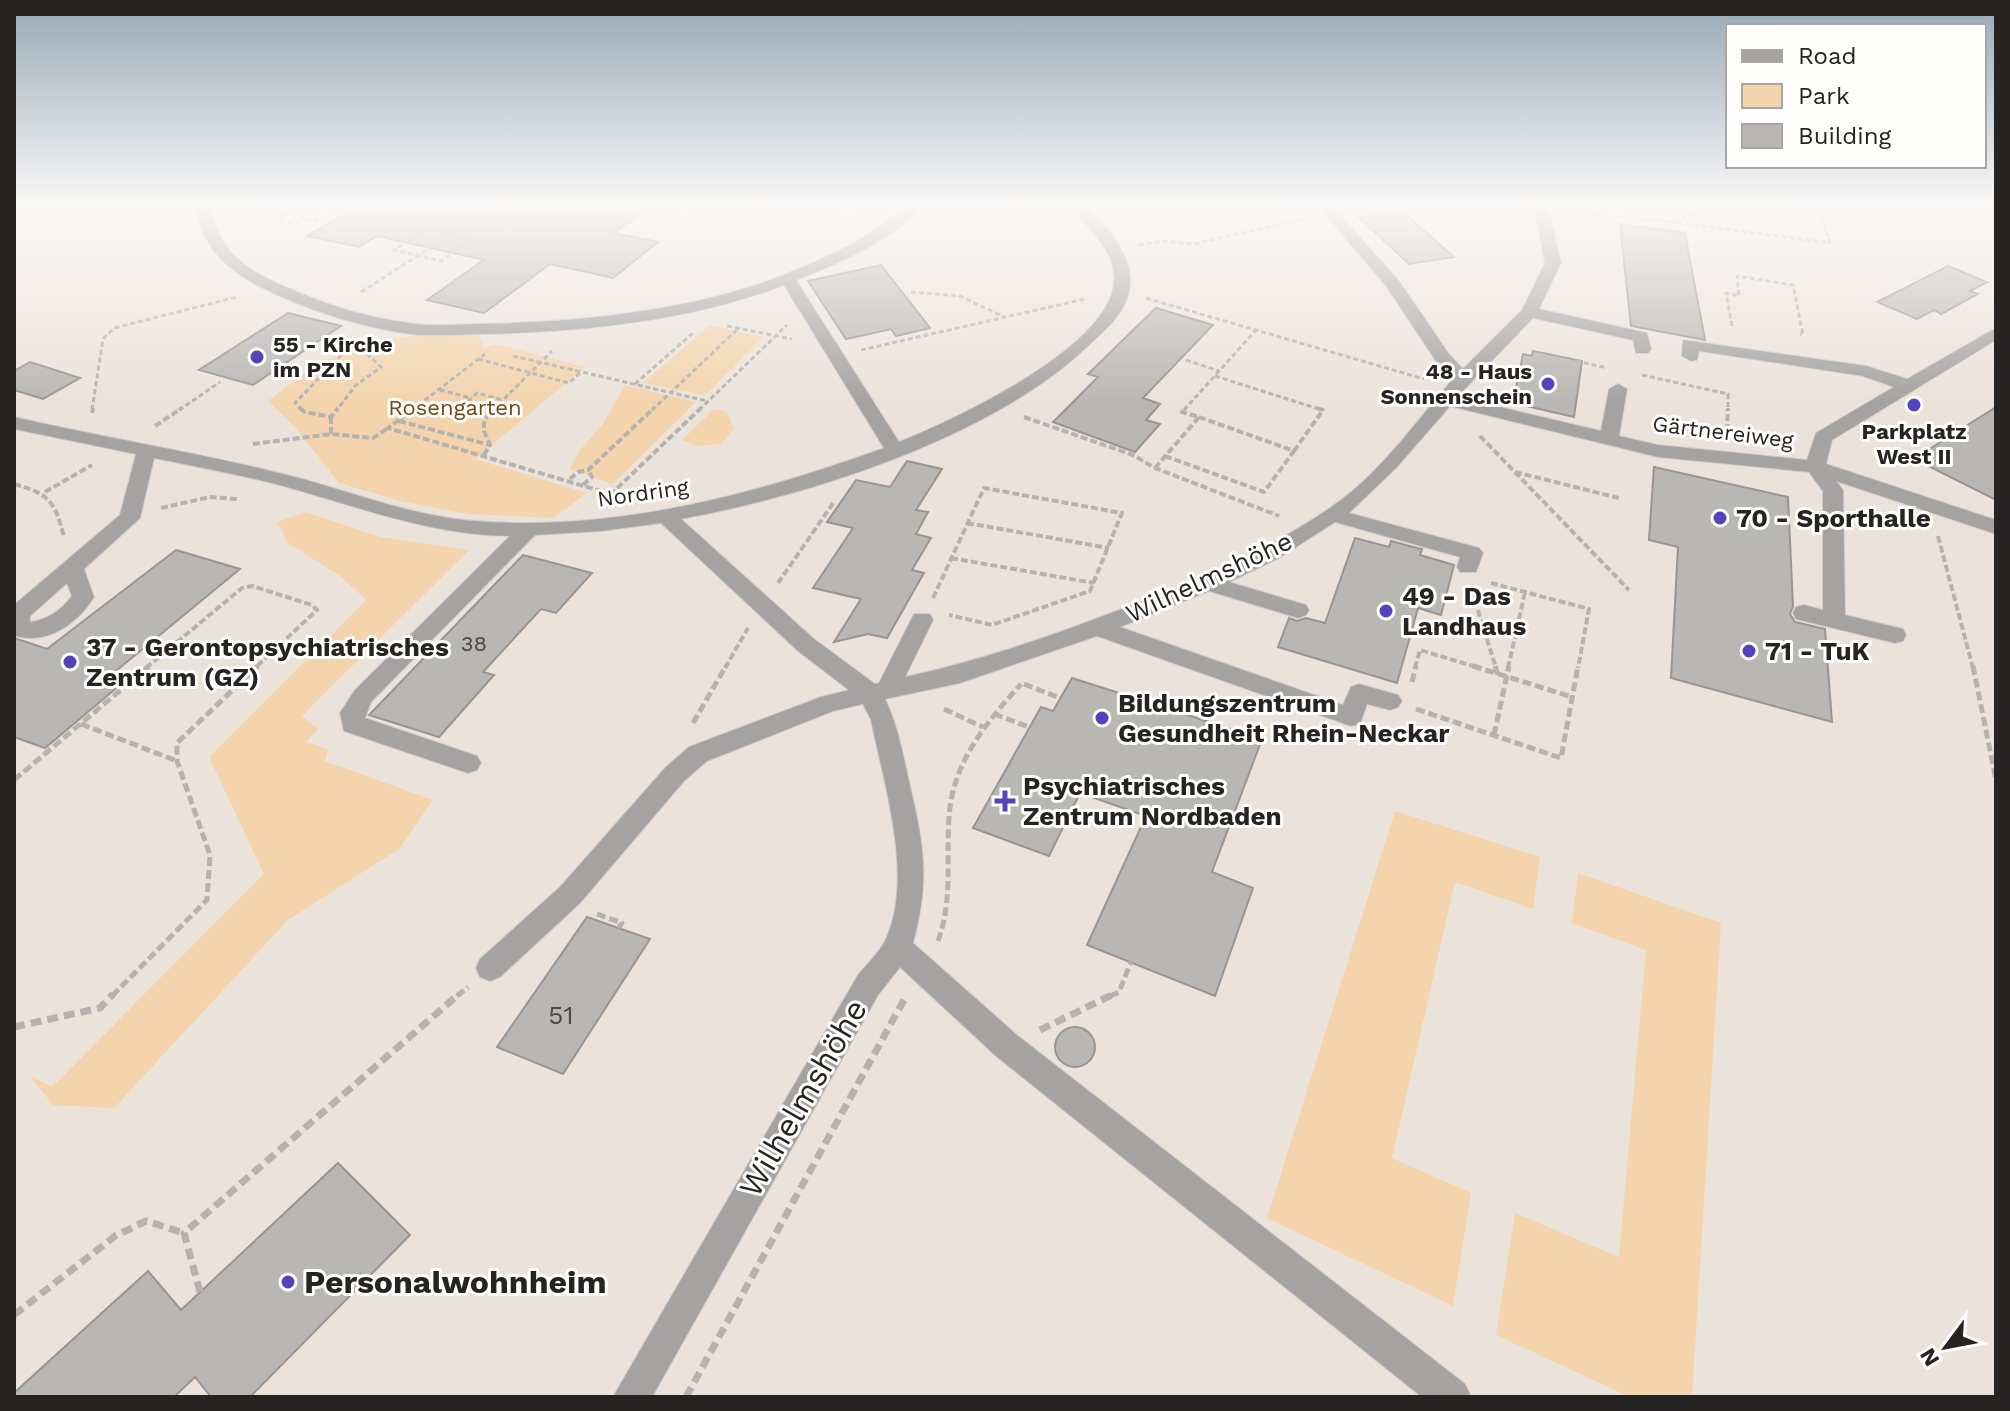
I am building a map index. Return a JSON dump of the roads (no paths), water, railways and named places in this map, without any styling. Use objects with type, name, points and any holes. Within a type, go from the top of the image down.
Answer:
[{"type":"street","points":[[242,271],[270,287],[333,310],[412,329],[500,330],[583,324],[666,310],[805,271]]},
{"type":"street","name":"Nordring","points":[[14,423],[288,481],[382,511],[458,525],[578,527],[668,518],[837,471],[895,450],[1020,393],[1059,363],[1117,306],[1122,292],[1120,271]]},
{"type":"street","points":[[1382,271],[1442,357],[1455,389],[1529,312],[1549,271]]},
{"type":"street","points":[[787,278],[839,356],[895,450]]},
{"type":"street","points":[[1529,312],[1641,337],[1642,349]]},
{"type":"street","name":"Gärtnereiweg","points":[[1455,389],[1609,439],[1658,451],[1815,467],[1823,437],[1996,333]]},
{"type":"street","points":[[1691,356],[1689,344],[1866,371],[1907,385]]},
{"type":"street","points":[[1609,439],[1619,380]]},
{"type":"street","name":"Wilhelmshöhe","points":[[632,1397],[868,985],[897,948],[908,909],[911,848],[878,692],[960,674],[1097,628],[1272,553],[1346,506],[1389,464],[1455,389]]},
{"type":"street","points":[[73,569],[130,518],[146,451]]},
{"type":"street","points":[[1815,467],[1996,527]]},
{"type":"street","points":[[1815,467],[1833,490],[1834,620]]},
{"type":"street","points":[[1332,515],[1472,553],[1475,574]]},
{"type":"street","points":[[668,518],[806,645],[878,692]]},
{"type":"street","points":[[468,763],[353,724],[352,713],[363,696],[434,622],[530,528]]},
{"type":"street","points":[[1208,583],[1298,610]]},
{"type":"street","points":[[1804,613],[1895,635]]},
{"type":"street","points":[[490,968],[570,895],[698,754],[829,703],[878,692],[925,615]]},
{"type":"street","points":[[1097,628],[1351,717],[1359,693],[1398,703]]},
{"type":"street","points":[[897,948],[922,967],[1007,1046],[1452,1397]]},
{"type":"place","name":"55 - Kirche im PZN","points":[[257,357]]},
{"type":"place","name":"48 - Haus Sonnenschein","points":[[1548,384]]},
{"type":"place","name":"Parkplatz West II","points":[[1914,405]]},
{"type":"place","name":"70 - Sporthalle","points":[[1720,518]]},
{"type":"place","name":"49 - Das Landhaus","points":[[1386,611]]},
{"type":"place","name":"71 - TuK","points":[[1749,651]]},
{"type":"place","name":"37 - Gerontopsychiatrisches Zentrum (GZ)","points":[[70,662]]},
{"type":"place","name":"Bildungszentrum Gesundheit Rhein-Neckar","points":[[1102,718]]},
{"type":"place","name":"Psychiatrisches Zentrum Nordbaden","points":[[1005,801]]},
{"type":"place","name":"Personalwohnheim","points":[[288,1282]]},
{"type":"park label","name":"Rosengarten","points":[[455,407]]}]
